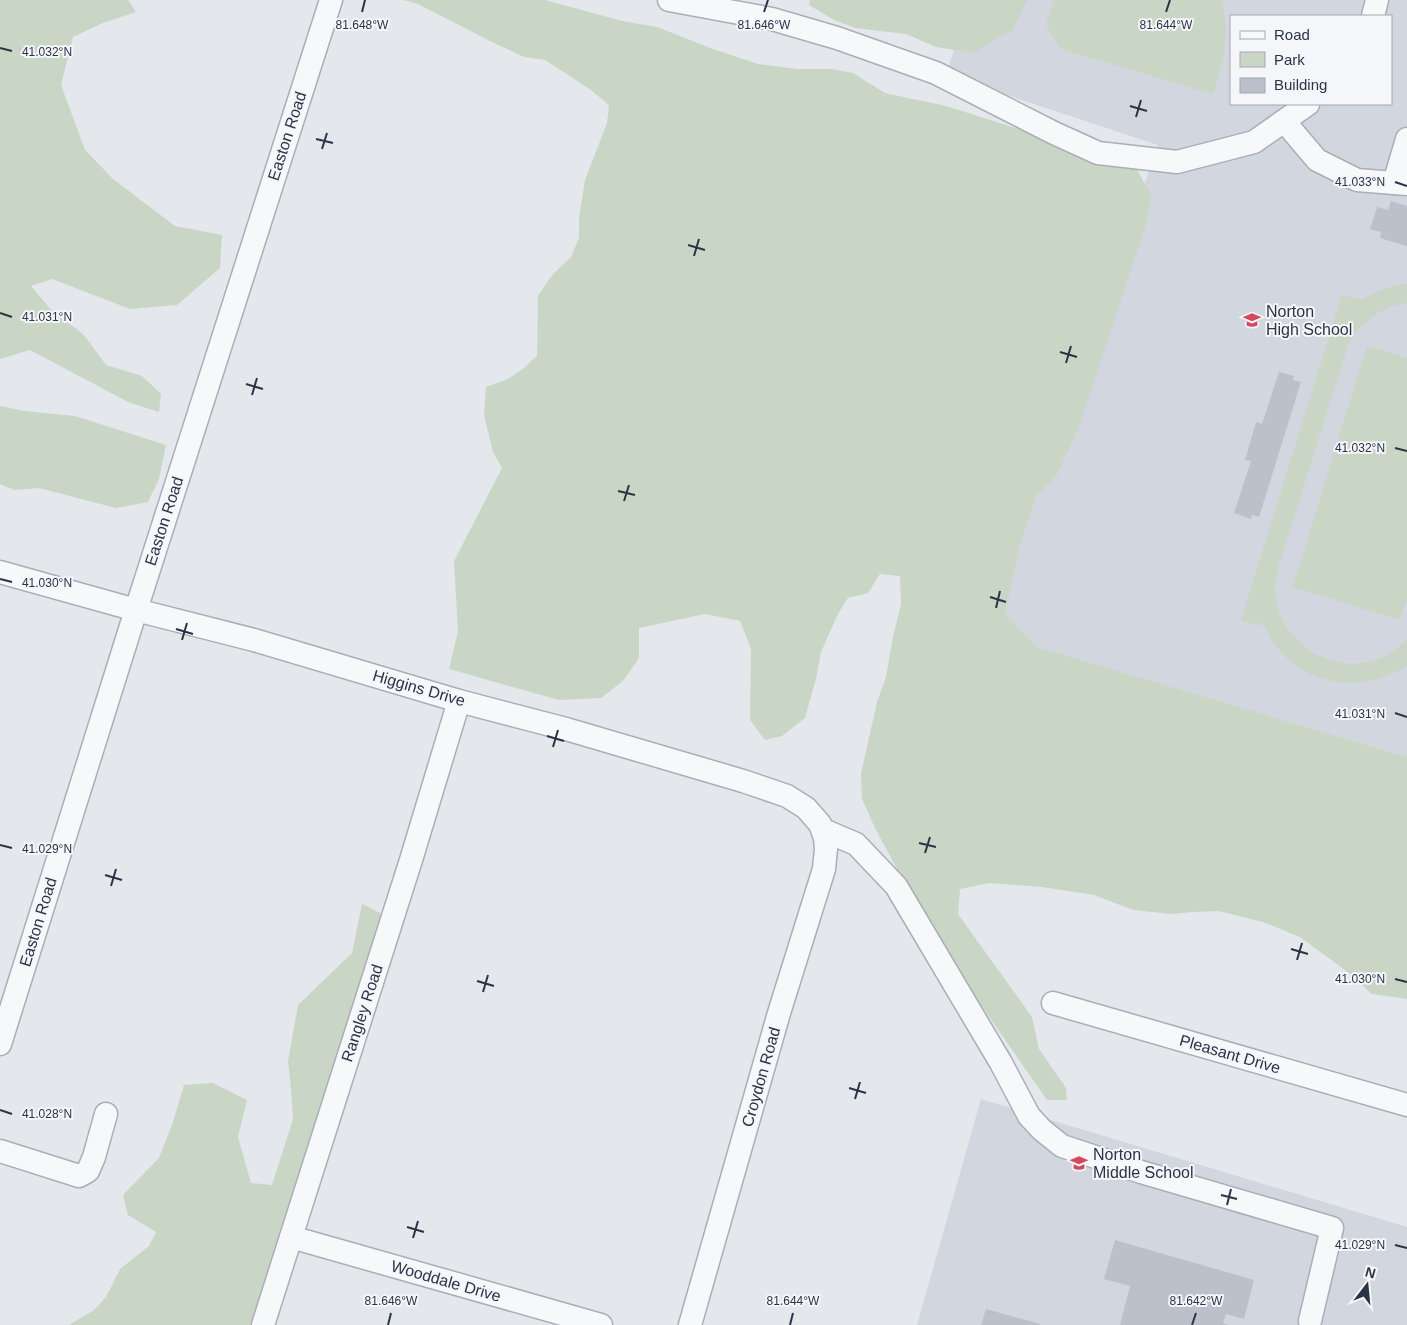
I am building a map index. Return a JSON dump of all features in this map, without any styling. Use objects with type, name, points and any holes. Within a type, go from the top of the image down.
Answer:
[{"type":"street","name":"Easton Road","points":[[0,1044],[136,610],[331,0]]},
{"type":"street","points":[[669,0],[772,19],[837,38],[936,73],[1054,133],[1098,153],[1177,162],[1254,142],[1307,105]]},
{"type":"street","points":[[1373,15],[1377,0]]},
{"type":"street","points":[[1284,121],[1317,160],[1357,180],[1400,183],[1407,140]]},
{"type":"street","name":"Higgins Drive","points":[[0,572],[136,610],[254,640],[460,701],[566,729],[743,781],[787,796],[806,808],[817,819],[823,830]]},
{"type":"street","name":"Rangley Road","points":[[263,1325],[460,701]]},
{"type":"street","points":[[823,830],[856,844],[896,886],[1001,1062],[1029,1116],[1055,1141],[1062,1146],[1141,1172],[1332,1228],[1308,1324]]},
{"type":"street","name":"Croydon Road","points":[[690,1325],[776,1022],[824,869],[826,849],[823,830]]},
{"type":"street","name":"Pleasant Drive","points":[[1053,1003],[1407,1105]]},
{"type":"street","points":[[0,1151],[79,1176],[88,1171],[94,1157],[106,1114]]},
{"type":"street","name":"Wooddale Drive","points":[[291,1237],[601,1325]]},
{"type":"shaded area","name":"Norton High School","points":[[970,0],[1407,0],[1407,757],[989,633],[1158,145],[946,75]]},
{"type":"shaded area","name":"Norton Middle School","points":[[981,1099],[1407,1227],[1407,1325],[917,1325]]},
{"type":"green space","points":[[0,0],[128,0],[136,12],[103,23],[73,37],[61,85],[85,150],[113,179],[175,226],[222,235],[220,268],[177,305],[130,309],[52,279],[31,286],[52,311],[83,334],[106,365],[142,376],[161,394],[159,412],[128,402],[30,350],[0,359]]},
{"type":"green space","points":[[403,0],[545,0],[622,21],[657,27],[758,64],[798,69],[832,69],[853,73],[885,93],[946,106],[1135,166],[1151,195],[1146,224],[1079,426],[1057,475],[1037,495],[1020,544],[1005,614],[1037,647],[1407,757],[1407,999],[1372,994],[1349,973],[1300,937],[1263,922],[1218,911],[1171,914],[1133,910],[1094,895],[1042,887],[989,883],[960,889],[958,914],[1032,1017],[1039,1049],[1066,1088],[1067,1100],[1047,1100],[976,998],[919,910],[875,828],[862,799],[861,774],[877,702],[886,677],[901,604],[900,576],[880,574],[868,593],[848,598],[838,614],[821,652],[816,679],[805,718],[782,736],[765,740],[750,720],[751,649],[740,621],[705,614],[639,628],[639,658],[623,681],[601,698],[559,700],[449,669],[458,631],[454,561],[502,468],[493,452],[484,415],[486,387],[508,379],[537,356],[538,296],[552,275],[571,257],[579,238],[579,218],[585,180],[607,123],[609,105],[591,90],[545,60],[524,57],[418,4]]},
{"type":"green space","points":[[810,0],[1027,0],[1012,31],[987,44],[975,53],[936,47],[906,34],[855,28],[834,20],[809,5]]},
{"type":"green space","points":[[1054,0],[1222,0],[1226,26],[1224,56],[1213,94],[1061,49],[1046,25]]},
{"type":"green space","points":[[1400,284],[1407,284],[1407,303],[1388,308],[1372,317],[1348,345],[1276,579],[1277,606],[1284,623],[1295,638],[1308,649],[1324,658],[1342,663],[1360,663],[1378,659],[1407,640],[1407,666],[1390,675],[1372,680],[1355,683],[1337,682],[1320,678],[1303,670],[1288,659],[1275,645],[1262,621],[1260,626],[1241,620],[1342,295],[1361,300]]},
{"type":"green space","points":[[1367,346],[1407,358],[1407,598],[1400,620],[1293,587]]},
{"type":"green space","points":[[0,406],[25,411],[75,416],[166,445],[159,479],[148,502],[116,508],[39,488],[14,490],[0,484]]},
{"type":"green space","points":[[362,904],[388,917],[253,1325],[69,1325],[94,1310],[106,1297],[120,1269],[149,1246],[156,1232],[128,1215],[123,1195],[159,1158],[173,1122],[184,1085],[213,1083],[247,1100],[238,1137],[251,1183],[272,1185],[293,1119],[288,1061],[298,1005],[352,953]]},
{"type":"building","points":[[1391,201],[1407,206],[1407,246],[1380,238],[1381,232],[1370,229],[1377,207],[1388,210]]},
{"type":"building","points":[[1279,372],[1294,376],[1293,380],[1301,382],[1259,517],[1252,515],[1251,519],[1234,513],[1251,461],[1245,460],[1256,422],[1262,424]]},
{"type":"building","points":[[1115,1240],[1254,1280],[1244,1319],[1226,1314],[1223,1323],[1229,1325],[1120,1325],[1130,1286],[1104,1279]]},
{"type":"building","points":[[986,1309],[1040,1324],[1040,1325],[981,1325]]},
{"type":"place","name":"Norton High School","points":[[1252,320]]},
{"type":"place","name":"Norton Middle School","points":[[1079,1163]]}]
